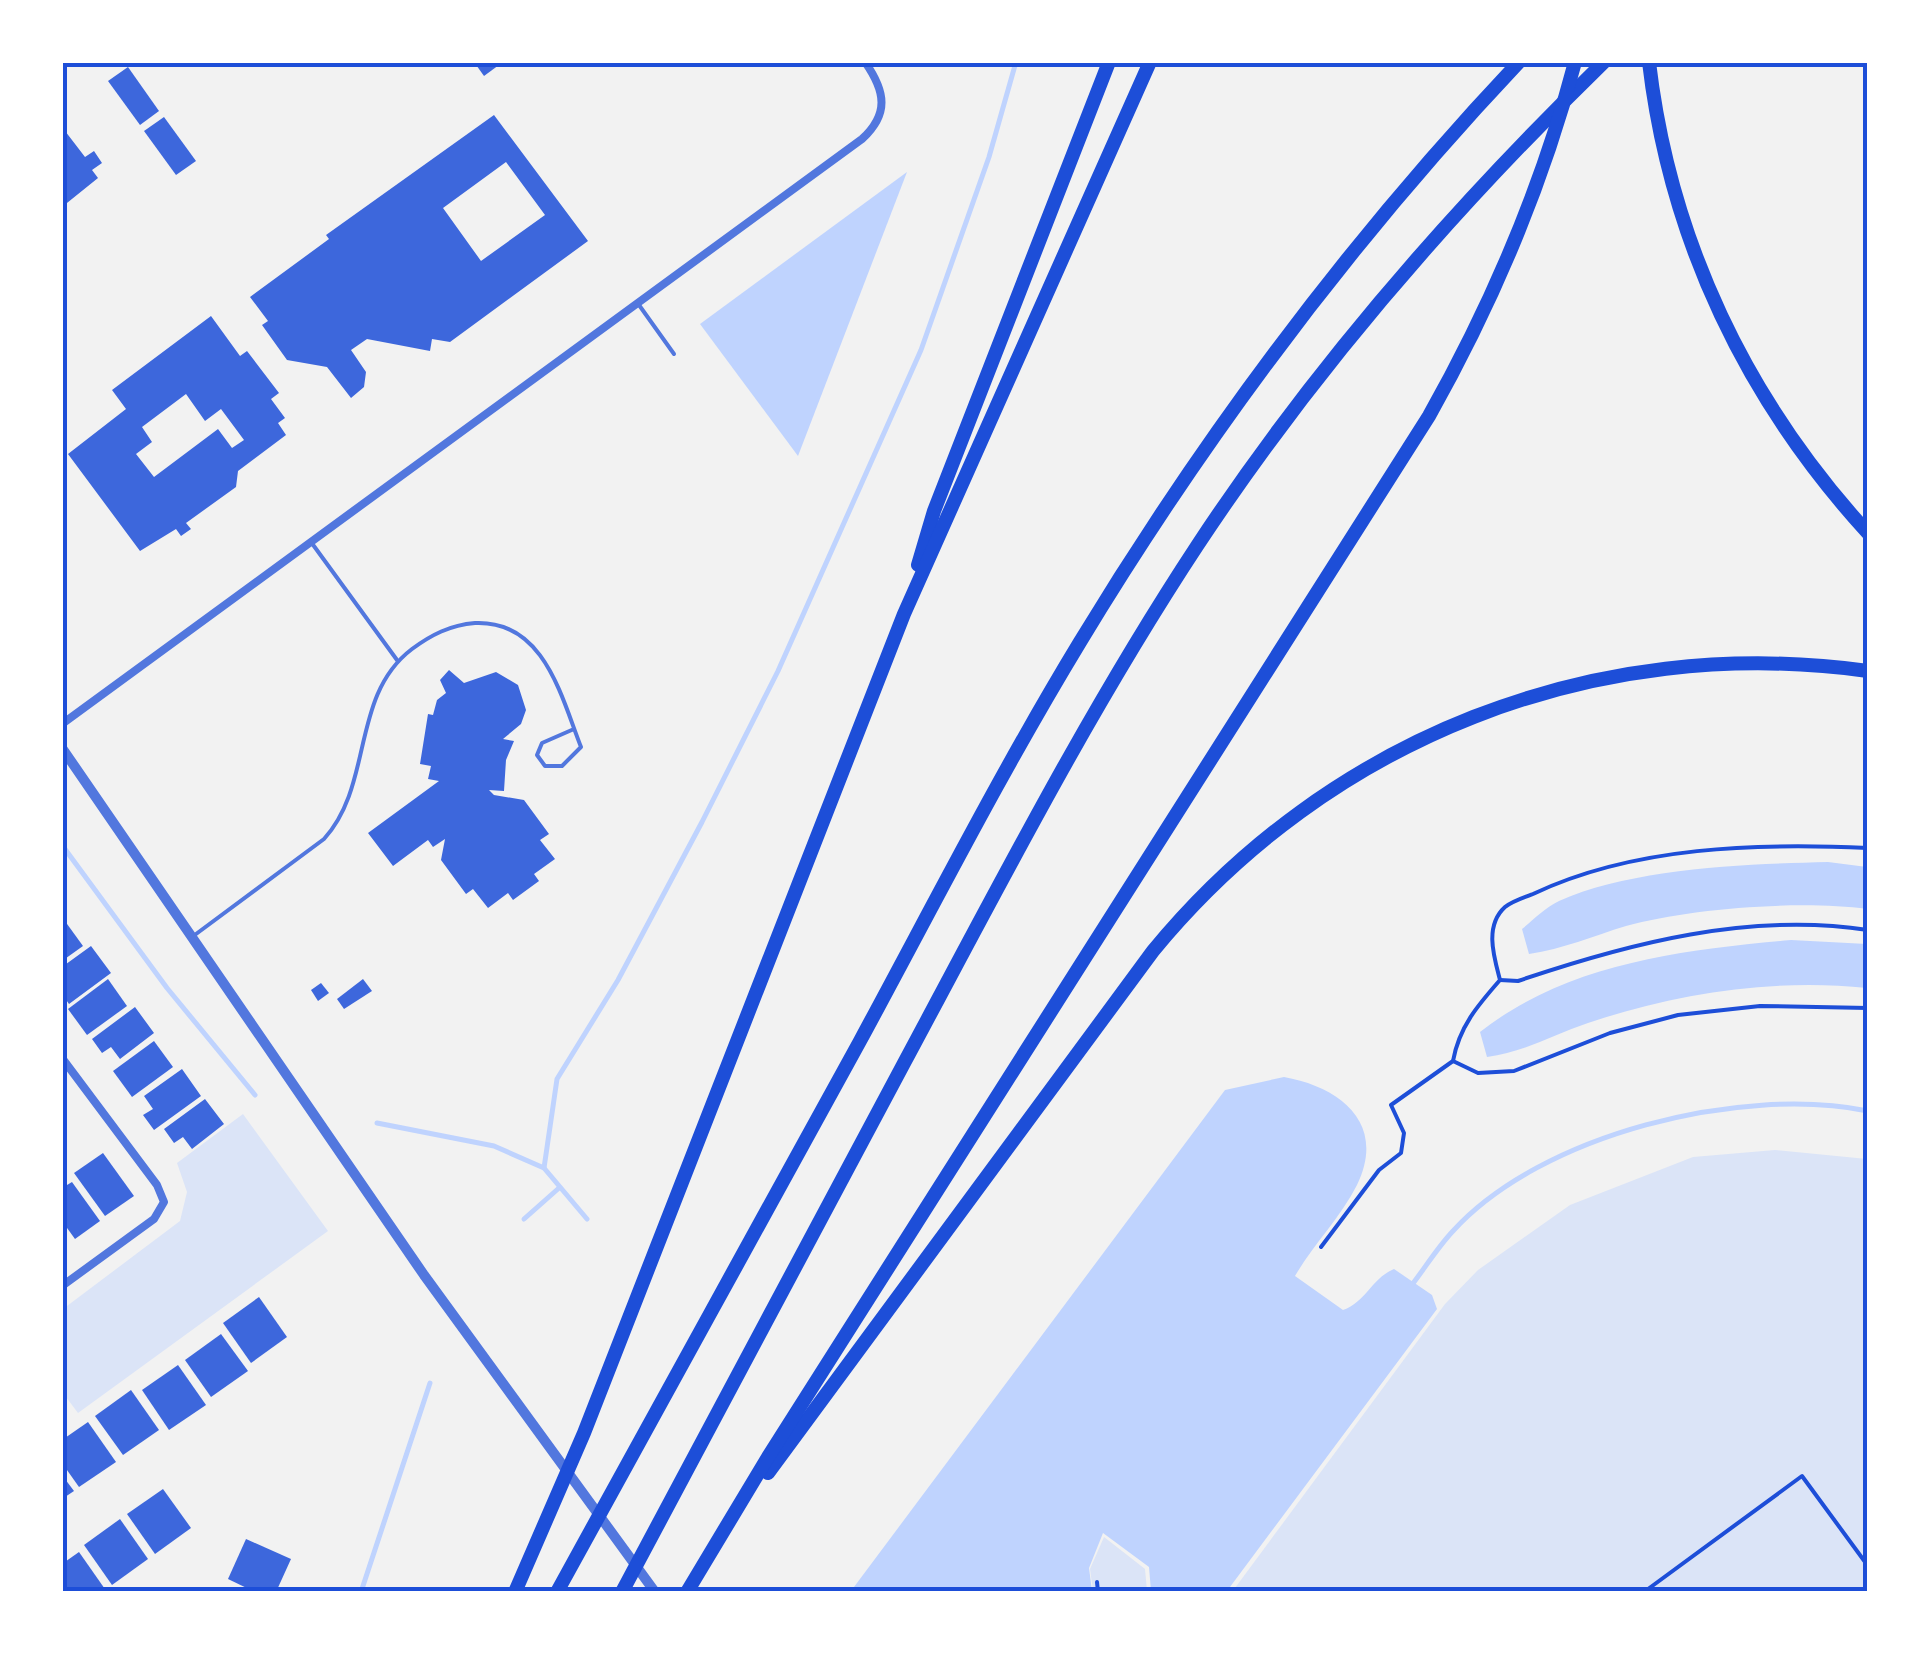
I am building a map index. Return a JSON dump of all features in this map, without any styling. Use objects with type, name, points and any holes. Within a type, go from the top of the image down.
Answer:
[{"type":"highway","points":[[904,614],[934,511],[1109,62]]},
{"type":"highway","points":[[516,1592],[584,1434],[904,614],[1150,62]]},
{"type":"highway","points":[[556,1592],[1022,744],[1109,594],[1214,433],[1289,331],[1410,182],[1519,62]]},
{"type":"highway","points":[[687,1592],[778,1440],[1400,465],[1476,329],[1528,208],[1575,62]]},
{"type":"highway","points":[[622,1592],[1034,818],[1129,652],[1198,544],[1300,402],[1391,289],[1487,181],[1604,62]]},
{"type":"highway","points":[[1648,62],[1670,182],[1704,281],[1750,374],[1802,454],[1868,533]]},
{"type":"highway","points":[[726,1530],[1153,951],[1215,882],[1294,814],[1419,738],[1510,701],[1573,683],[1639,670],[1737,662],[1868,671]]},
{"type":"street","points":[[62,724],[862,139],[879,124],[884,108],[883,92],[865,62]]},
{"type":"street","points":[[62,748],[399,1239],[655,1592]]},
{"type":"street","points":[[62,1058],[156,1184],[164,1202],[154,1219],[62,1286]]},
{"type":"lane","points":[[638,303],[674,354]]},
{"type":"lane","points":[[311,542],[397,660]]},
{"type":"lane","points":[[192,937],[324,840],[340,822],[352,797],[374,697],[397,660],[432,634],[465,624],[492,622],[522,636],[547,662],[574,729],[581,748],[574,759],[553,769],[545,766],[538,755],[542,744],[574,729]]},
{"type":"path","points":[[1500,980],[1491,946],[1494,926],[1504,907],[1568,878],[1716,850],[1804,845],[1868,848]]},
{"type":"path","points":[[1500,980],[1518,981],[1642,944],[1755,924],[1830,924],[1868,930]]},
{"type":"path","points":[[1321,1247],[1378,1170],[1400,1153],[1404,1134],[1391,1105],[1452,1061],[1456,1041],[1470,1016],[1500,980]]},
{"type":"path","points":[[1452,1061],[1478,1073],[1514,1071],[1610,1033],[1678,1014],[1760,1006],[1868,1008]]},
{"type":"path","points":[[1644,1592],[1802,1476],[1868,1566]]},
{"type":"path","points":[[1097,1582],[1098,1592]]},
{"type":"shaded area","points":[[243,1114],[328,1231],[78,1413],[63,1393],[63,1309],[180,1221],[187,1192],[177,1163]]},
{"type":"shaded area","points":[[1775,1150],[1867,1159],[1867,1591],[1232,1592],[1445,1304],[1478,1270],[1570,1205],[1693,1157]]},
{"type":"shaded area","points":[[1104,1537],[1145,1569],[1147,1591],[1093,1591],[1090,1569]]},
{"type":"water","points":[[907,172],[798,456],[700,324]]},
{"type":"water","points":[[1828,862],[1867,867],[1867,909],[1779,906],[1682,914],[1529,954],[1522,929],[1559,901],[1621,881],[1727,867]]},
{"type":"water","points":[[1791,940],[1867,944],[1867,988],[1797,985],[1691,996],[1622,1012],[1487,1057],[1480,1032],[1550,990],[1588,975],[1668,955]]},
{"type":"water","points":[[1284,1077],[1323,1089],[1340,1099],[1362,1126],[1366,1143],[1365,1163],[1357,1185],[1295,1276],[1343,1310],[1394,1269],[1432,1295],[1437,1309],[1227,1591],[1151,1591],[1149,1567],[1103,1533],[1089,1568],[1092,1591],[851,1591],[1225,1090]]},
{"type":"building","points":[[474,62],[503,62],[484,76]]},
{"type":"building","points":[[128,67],[159,111],[140,125],[108,81]]},
{"type":"building","points":[[494,115],[588,241],[450,342],[432,339],[430,351],[367,339],[351,350],[366,372],[364,387],[351,398],[327,367],[287,360],[262,325],[268,321],[250,297],[329,239],[326,235]],"holes":[[[506,162],[545,215],[481,261],[443,208]]]},
{"type":"building","points":[[164,117],[196,161],[176,175],[144,131]]},
{"type":"building","points":[[62,127],[85,157],[94,151],[102,163],[92,170],[98,178],[62,207]]},
{"type":"building","points":[[211,316],[240,356],[247,351],[279,393],[271,399],[285,418],[278,423],[286,435],[238,471],[236,487],[186,523],[191,529],[181,536],[176,529],[140,551],[68,454],[126,409],[112,390]],"holes":[[[186,394],[205,421],[221,409],[244,440],[232,448],[218,429],[154,477],[136,454],[152,442],[142,427]]]},
{"type":"building","points":[[449,670],[464,683],[496,672],[518,685],[526,710],[521,724],[503,739],[514,741],[506,760],[504,791],[489,790],[494,795],[524,800],[549,834],[540,840],[555,859],[534,874],[539,881],[513,900],[508,893],[488,908],[473,889],[466,894],[441,860],[445,839],[433,847],[428,840],[393,866],[368,833],[439,781],[428,779],[431,766],[420,764],[428,714],[433,715],[437,700],[446,693],[440,680]]},
{"type":"building","points":[[62,917],[83,946],[62,961]]},
{"type":"building","points":[[91,946],[111,973],[69,1004],[62,994],[67,983],[62,967]]},
{"type":"building","points":[[108,979],[127,1006],[87,1035],[68,1009]]},
{"type":"building","points":[[363,979],[372,991],[344,1009],[337,999]]},
{"type":"building","points":[[321,983],[329,993],[318,1001],[311,990]]},
{"type":"building","points":[[135,1007],[154,1033],[120,1059],[111,1047],[102,1053],[92,1039]]},
{"type":"building","points":[[154,1041],[173,1067],[132,1097],[113,1071]]},
{"type":"building","points":[[182,1069],[201,1096],[154,1130],[143,1115],[153,1109],[144,1096]]},
{"type":"building","points":[[205,1099],[224,1124],[192,1149],[183,1137],[174,1143],[164,1129]]},
{"type":"building","points":[[103,1153],[134,1196],[105,1216],[74,1173]]},
{"type":"building","points":[[72,1182],[100,1221],[75,1239],[62,1221],[62,1188]]},
{"type":"building","points":[[259,1297],[287,1337],[251,1363],[223,1323]]},
{"type":"building","points":[[221,1334],[248,1371],[211,1397],[185,1360]]},
{"type":"building","points":[[178,1365],[206,1405],[169,1430],[142,1390]]},
{"type":"building","points":[[131,1390],[159,1430],[123,1455],[95,1416]]},
{"type":"building","points":[[88,1422],[116,1462],[79,1487],[62,1463],[62,1440]]},
{"type":"building","points":[[62,1475],[74,1491],[62,1499]]},
{"type":"building","points":[[163,1489],[191,1528],[155,1554],[127,1514]]},
{"type":"building","points":[[120,1519],[148,1559],[112,1585],[84,1545]]},
{"type":"building","points":[[246,1539],[291,1559],[276,1592],[255,1592],[228,1579]]},
{"type":"building","points":[[79,1552],[107,1592],[62,1592],[62,1564]]},
{"type":"waterway","points":[[587,1219],[544,1168],[557,1079],[618,980],[778,671],[921,350],[989,157],[1016,62]]},
{"type":"waterway","points":[[62,845],[167,988],[255,1095]]},
{"type":"waterway","points":[[1411,1286],[1453,1231],[1491,1197],[1537,1168],[1589,1144],[1646,1125],[1762,1105],[1817,1105],[1868,1111]]},
{"type":"waterway","points":[[377,1123],[494,1146],[544,1168]]},
{"type":"waterway","points":[[524,1219],[559,1188]]},
{"type":"waterway","points":[[361,1592],[430,1383]]}]
